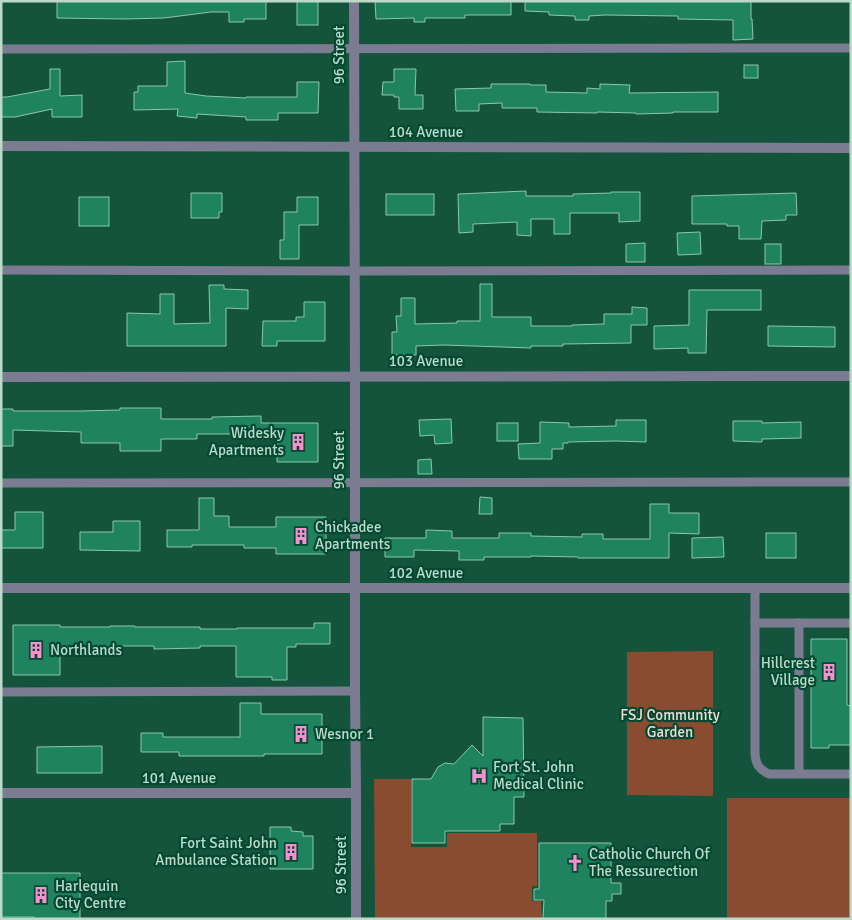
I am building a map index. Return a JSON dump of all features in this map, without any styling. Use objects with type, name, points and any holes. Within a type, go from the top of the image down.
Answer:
[{"type":"street","name":"96 Street","points":[[354,1],[354,691],[356,919]]},
{"type":"street","name":"104 Avenue","points":[[1,146],[851,148]]},
{"type":"street","name":"103 Avenue","points":[[1,377],[851,376]]},
{"type":"street","name":"102 Avenue","points":[[1,588],[851,588]]},
{"type":"street","name":"101 Avenue","points":[[1,793],[356,793]]},
{"type":"lane","points":[[1,48],[851,48]]},
{"type":"lane","points":[[1,270],[851,270]]},
{"type":"lane","points":[[1,483],[851,482]]},
{"type":"lane","points":[[756,588],[756,762],[762,770],[769,774],[851,774]]},
{"type":"lane","points":[[755,623],[851,623]]},
{"type":"lane","points":[[799,623],[799,774]]},
{"type":"lane","points":[[1,692],[354,691]]},
{"type":"green space","name":"FSJ Community Garden","points":[[713,651],[713,796],[627,795],[627,652]]},
{"type":"green space","points":[[374,779],[411,779],[411,847],[447,847],[447,833],[537,833],[537,886],[532,886],[532,901],[541,901],[542,919],[375,919]]},
{"type":"green space","points":[[727,798],[851,798],[851,919],[727,919]]},
{"type":"building","points":[[57,1],[266,1],[266,19],[244,19],[244,22],[229,22],[229,12],[211,12],[164,18],[57,18]]},
{"type":"building","points":[[297,1],[318,1],[318,25],[297,25]]},
{"type":"building","points":[[375,1],[511,1],[511,15],[465,15],[465,18],[425,18],[425,22],[414,22],[414,18],[376,19]]},
{"type":"building","points":[[525,1],[751,1],[753,39],[733,40],[733,20],[678,19],[678,16],[605,15],[589,16],[589,20],[575,20],[575,16],[549,15],[549,12],[525,11]]},
{"type":"building","points":[[185,61],[185,93],[246,98],[297,97],[297,82],[319,82],[318,113],[278,113],[278,120],[246,120],[246,117],[197,114],[197,118],[177,116],[178,109],[134,110],[134,92],[138,92],[138,86],[167,86],[167,62]]},
{"type":"building","points":[[744,65],[758,65],[758,78],[744,78]]},
{"type":"building","points":[[50,69],[60,69],[60,96],[82,95],[82,117],[52,117],[52,109],[15,117],[1,117],[1,97],[50,89]]},
{"type":"building","points":[[394,69],[416,69],[415,95],[423,95],[423,109],[399,109],[399,97],[382,95],[383,82],[394,82]]},
{"type":"building","points":[[491,84],[546,85],[546,92],[587,93],[587,88],[600,89],[600,84],[630,85],[629,93],[718,92],[718,112],[636,114],[537,112],[537,108],[502,108],[502,103],[479,104],[479,111],[456,111],[455,89],[491,88]]},
{"type":"building","points":[[526,191],[526,196],[573,196],[573,194],[640,192],[640,221],[619,222],[619,213],[570,213],[570,234],[554,234],[554,219],[531,219],[531,236],[517,235],[517,222],[473,224],[473,232],[459,233],[458,194]]},
{"type":"building","points":[[191,193],[222,193],[222,212],[219,212],[219,218],[191,218]]},
{"type":"building","points":[[796,193],[797,215],[786,215],[786,220],[762,221],[761,239],[739,239],[739,226],[692,224],[692,196]]},
{"type":"building","points":[[386,194],[434,194],[434,215],[386,215]]},
{"type":"building","points":[[79,197],[109,197],[109,226],[79,226]]},
{"type":"building","points":[[297,197],[318,197],[318,225],[299,225],[299,259],[280,259],[280,240],[284,240],[284,212],[297,212]]},
{"type":"building","points":[[700,232],[701,254],[678,255],[677,233]]},
{"type":"building","points":[[645,243],[645,262],[626,262],[626,244]]},
{"type":"building","points":[[765,244],[781,244],[781,264],[765,264]]},
{"type":"building","points":[[480,284],[492,284],[492,317],[531,317],[531,326],[604,324],[604,314],[632,314],[632,307],[647,308],[647,325],[631,325],[631,343],[563,344],[563,346],[531,346],[531,348],[416,346],[416,355],[392,355],[392,332],[397,332],[396,316],[401,316],[401,298],[415,298],[415,324],[480,321]]},
{"type":"building","points":[[209,285],[224,285],[224,289],[248,290],[248,309],[226,308],[226,346],[127,346],[127,313],[160,314],[160,294],[174,294],[174,324],[210,323]]},
{"type":"building","points":[[689,290],[761,290],[761,310],[707,310],[706,353],[688,353],[688,348],[654,349],[654,326],[689,325]]},
{"type":"building","points":[[304,302],[325,302],[325,341],[277,341],[277,346],[262,346],[263,321],[296,321],[296,317],[304,317]]},
{"type":"building","points":[[768,326],[835,327],[835,347],[768,346]]},
{"type":"building","points":[[120,408],[161,408],[161,419],[212,419],[212,417],[261,416],[261,423],[318,423],[318,462],[277,462],[277,439],[243,439],[243,434],[197,434],[197,439],[161,439],[161,451],[120,451],[120,443],[81,443],[81,432],[13,430],[13,446],[1,446],[1,409],[13,409],[13,411],[81,411],[120,410]]},
{"type":"building","points":[[451,419],[452,443],[435,444],[434,435],[420,436],[419,420]]},
{"type":"building","points":[[616,420],[646,420],[646,442],[568,442],[563,443],[563,449],[552,449],[552,459],[519,459],[518,444],[540,443],[540,422],[569,423],[569,427],[616,426]]},
{"type":"building","points":[[733,421],[762,421],[762,423],[801,422],[801,438],[762,439],[762,442],[733,441]]},
{"type":"building","points":[[497,423],[518,423],[518,441],[497,441]]},
{"type":"building","points":[[431,459],[432,474],[418,474],[418,460]]},
{"type":"building","points":[[480,497],[492,498],[492,514],[479,514]]},
{"type":"building","points":[[199,498],[214,498],[214,516],[229,516],[229,527],[276,527],[276,517],[326,517],[326,554],[276,554],[276,548],[244,548],[244,545],[167,547],[167,530],[199,530]]},
{"type":"building","points":[[650,504],[669,504],[669,513],[699,513],[699,534],[669,533],[669,558],[531,556],[484,557],[484,560],[459,560],[459,551],[414,550],[414,557],[385,557],[385,538],[426,538],[426,530],[452,531],[452,538],[499,538],[499,533],[531,533],[531,536],[582,537],[582,534],[603,534],[603,539],[650,539]]},
{"type":"building","points":[[15,512],[43,512],[43,548],[1,548],[1,530],[15,530]]},
{"type":"building","points":[[113,521],[140,521],[140,551],[80,550],[80,532],[113,532]]},
{"type":"building","points":[[766,533],[796,533],[796,558],[766,558]]},
{"type":"building","points":[[723,537],[724,557],[692,558],[692,538]]},
{"type":"building","points":[[314,623],[330,623],[330,644],[296,644],[296,647],[287,647],[287,680],[272,680],[272,677],[236,677],[236,646],[154,649],[154,646],[60,646],[60,675],[13,675],[13,625],[237,629],[314,628]]},
{"type":"building","name":"Hillcrest Village","points":[[811,639],[847,639],[847,705],[851,706],[851,745],[829,745],[829,748],[811,748]]},
{"type":"building","points":[[240,703],[261,703],[261,714],[322,714],[322,754],[179,756],[179,752],[141,752],[141,733],[163,733],[163,737],[240,737]]},
{"type":"building","name":"Fort St. John Medical Clinic","points":[[483,717],[523,718],[524,797],[514,797],[514,824],[500,824],[500,831],[445,831],[445,843],[412,843],[412,779],[431,779],[438,767],[445,763],[454,764],[472,745],[483,756]]},
{"type":"building","points":[[102,746],[102,773],[37,773],[37,747]]},
{"type":"building","name":"Fort Saint John Ambulance Station","points":[[270,827],[291,827],[291,831],[303,832],[303,836],[313,836],[313,869],[270,869]]},
{"type":"building","name":"Catholic Church Of The Ressurection","points":[[539,843],[611,843],[611,883],[621,883],[621,894],[612,894],[612,901],[606,901],[606,919],[543,919],[544,900],[534,900],[534,889],[539,889]]},
{"type":"building","name":"Harlequin City Centre","points":[[1,873],[80,873],[80,919],[1,917]]},
{"type":"place","name":"Widesky Apartments","points":[[298,442]]},
{"type":"place","name":"Chickadee Apartments","points":[[301,536]]},
{"type":"place","name":"Northlands","points":[[36,650]]},
{"type":"place","name":"Hillcrest Village","points":[[829,672]]},
{"type":"place","name":"Wesnor 1","points":[[301,734]]},
{"type":"place","name":"Fort St. John Medical Clinic","points":[[479,776]]},
{"type":"place","name":"Fort Saint John Ambulance Station","points":[[291,852]]},
{"type":"place","name":"Catholic Church Of The Ressurection","points":[[575,863]]},
{"type":"place","name":"Harlequin City Centre","points":[[41,895]]}]
